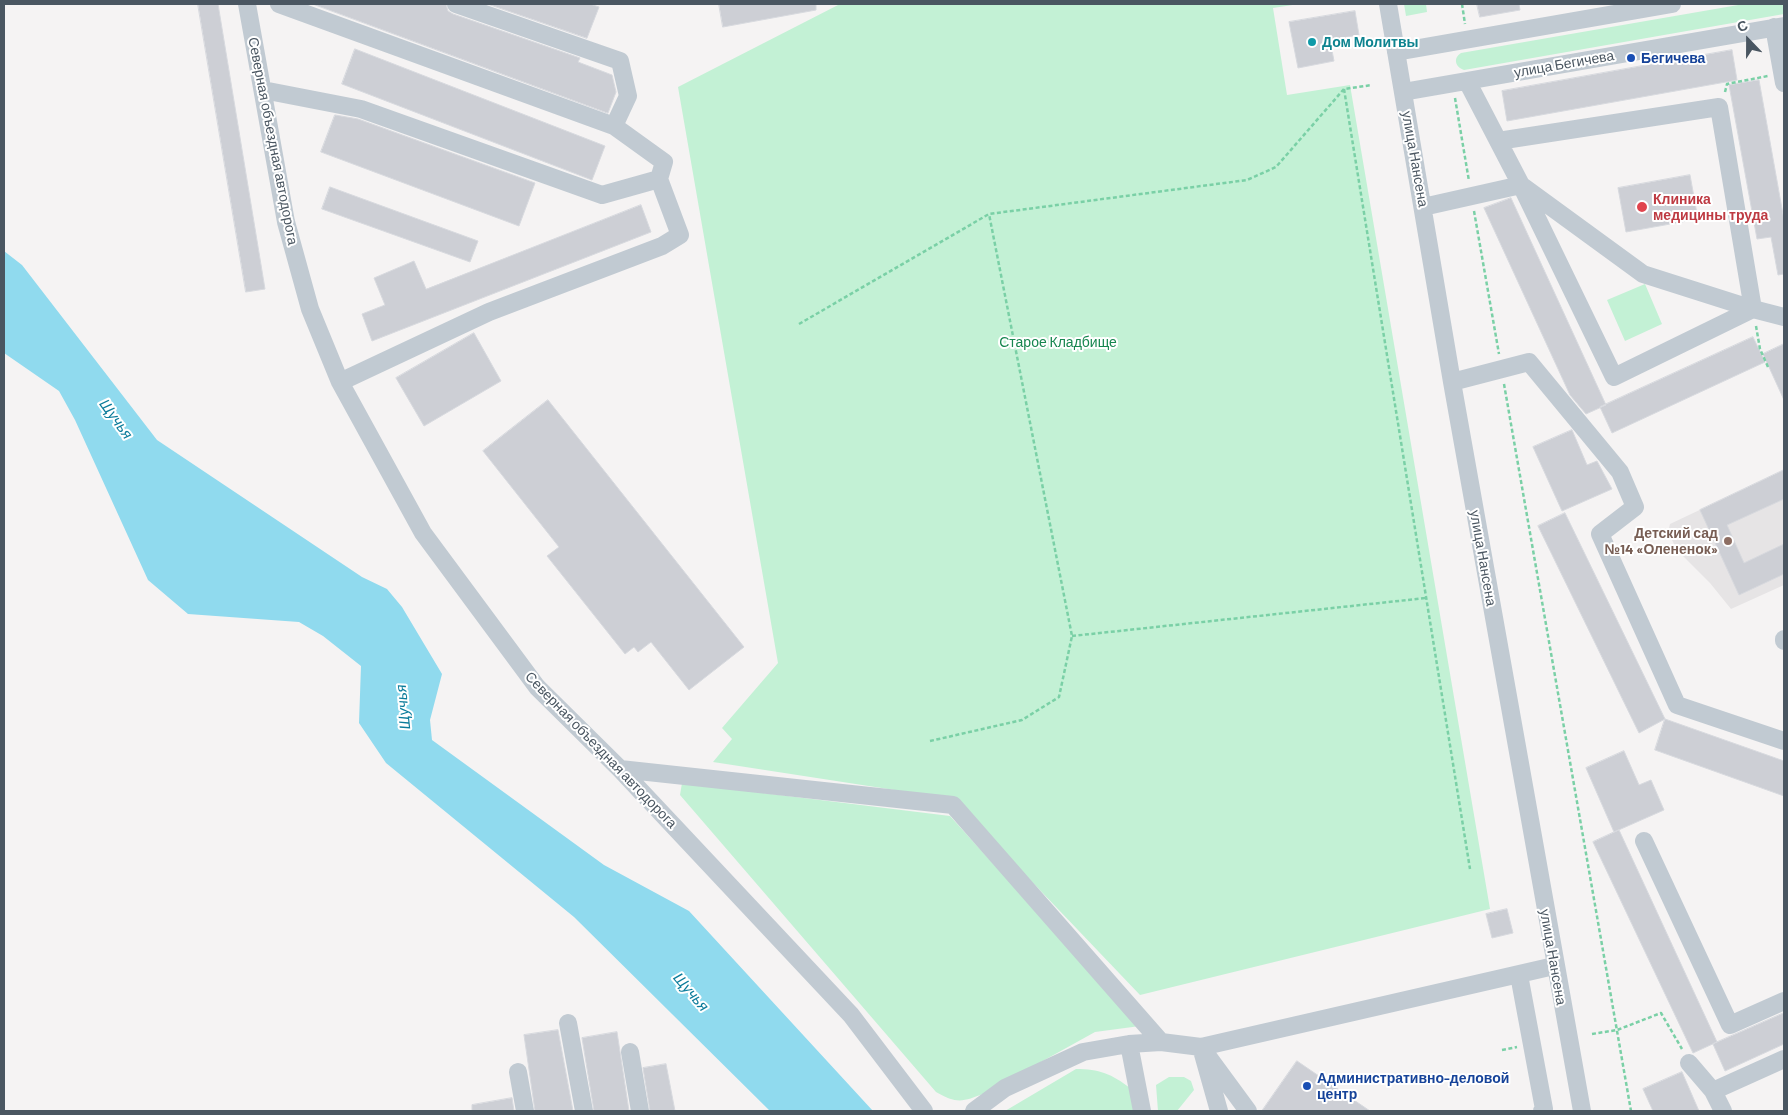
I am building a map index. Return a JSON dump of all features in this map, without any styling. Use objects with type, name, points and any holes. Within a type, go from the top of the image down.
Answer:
[{"type":"street","name":"Северная объездная автодорога","points":[[247,4],[286,222],[310,309],[340,382],[423,533],[537,687],[620,769],[851,1015],[924,1111]]},
{"type":"street","points":[[279,4],[614,126],[664,162],[659,179],[680,235],[662,246],[489,312],[340,382]]},
{"type":"street","points":[[456,4],[620,61],[628,96],[614,126]]},
{"type":"street","name":"улица Нансена","points":[[1388,4],[1554,966],[1582,1111]]},
{"type":"street","points":[[1396,52],[1621,8],[1672,4]]},
{"type":"street","points":[[1779,26],[1784,76]]},
{"type":"street","name":"улица Бегичева","points":[[1404,92],[1779,26]]},
{"type":"street","points":[[1467,81],[1614,377],[1753,310]]},
{"type":"street","points":[[263,90],[361,110],[602,195],[659,179]]},
{"type":"street","points":[[1498,141],[1719,107],[1753,310]]},
{"type":"street","points":[[1423,207],[1520,185],[1643,274],[1753,310],[1784,317]]},
{"type":"street","points":[[1452,382],[1529,362],[1620,472],[1635,507],[1600,534],[1677,705],[1784,741]]},
{"type":"street","points":[[620,769],[953,805],[1162,1042]]},
{"type":"street","points":[[1644,841],[1730,1025],[1784,1000]]},
{"type":"street","points":[[974,1111],[1005,1088],[1083,1052],[1130,1044],[1162,1042],[1201,1047],[1554,966]]},
{"type":"street","points":[[1519,975],[1544,1109],[1542,1111]]},
{"type":"street","points":[[568,1023],[584,1111]]},
{"type":"street","points":[[1130,1044],[1142,1111]]},
{"type":"street","points":[[1201,1047],[1219,1111]]},
{"type":"street","points":[[1201,1047],[1248,1111]]},
{"type":"street","points":[[630,1052],[640,1111]]},
{"type":"street","points":[[1713,1091],[1784,1059]]},
{"type":"street","points":[[1690,1062],[1713,1091],[1723,1111]]},
{"type":"street","points":[[518,1072],[525,1111]]},
{"type":"path","points":[[1462,4],[1465,26]]},
{"type":"path","points":[[1719,107],[1727,84],[1784,76]]},
{"type":"path","points":[[799,324],[989,214],[1247,180],[1276,167],[1344,90],[1372,85]]},
{"type":"path","points":[[1344,90],[1470,869]]},
{"type":"path","points":[[1454,95],[1631,1111]]},
{"type":"path","points":[[930,742],[1022,720],[1059,697],[1072,636],[989,214]]},
{"type":"path","points":[[1753,310],[1760,350],[1768,367]]},
{"type":"path","points":[[1072,636],[1426,598]]},
{"type":"path","points":[[1592,1034],[1617,1030],[1661,1013],[1690,1062]]},
{"type":"shaded area","name":"Детский сад №14 «Олененок»","points":[[1784,470],[1784,585],[1731,609],[1710,583],[1677,550],[1668,532],[1670,524]]},
{"type":"green space","name":"Старое Кладбище","points":[[840,4],[1299,4],[1273,8],[1287,95],[1350,85],[1490,909],[1140,995],[953,799],[713,762],[732,739],[722,728],[778,663],[678,87]]},
{"type":"green space","points":[[1404,4],[1426,4],[1427,12],[1406,16]]},
{"type":"green space","points":[[1744,4],[1784,4],[1784,14],[1464,70],[1456,62],[1458,55],[1461,53]]},
{"type":"green space","points":[[1645,284],[1662,324],[1625,341],[1607,300]]},
{"type":"green space","points":[[682,783],[950,816],[1140,1026],[1095,1032],[985,1093],[971,1098],[955,1100],[943,1096],[936,1092],[680,795]]},
{"type":"green space","points":[[1076,1069],[1098,1071],[1111,1076],[1130,1088],[1134,1111],[1005,1111]]},
{"type":"green space","points":[[1169,1077],[1184,1077],[1191,1081],[1194,1090],[1177,1111],[1158,1111],[1156,1085]]},
{"type":"water","name":"Щучья","points":[[4,251],[22,265],[157,440],[362,577],[387,589],[402,607],[442,674],[430,720],[432,740],[604,865],[689,911],[873,1111],[770,1111],[574,917],[386,763],[359,723],[361,666],[323,636],[299,622],[188,614],[148,580],[75,420],[59,391],[4,353]]},
{"type":"building","points":[[198,4],[218,4],[265,289],[246,292]]},
{"type":"building","points":[[313,4],[446,4],[448,11],[453,14],[580,58],[578,62],[612,75],[616,92],[608,113]]},
{"type":"building","points":[[488,4],[590,4],[599,7],[587,38]]},
{"type":"building","points":[[719,4],[816,4],[816,10],[723,27]]},
{"type":"building","points":[[1477,4],[1519,4],[1520,10],[1480,17]]},
{"type":"building","name":"Дом Молитвы","points":[[1355,11],[1359,35],[1330,40],[1334,61],[1298,68],[1289,22]]},
{"type":"building","points":[[355,49],[605,146],[592,180],[342,84]]},
{"type":"building","points":[[1732,50],[1737,80],[1507,121],[1502,91]]},
{"type":"building","points":[[1759,80],[1784,220],[1784,274],[1778,275],[1771,237],[1757,239],[1729,85]]},
{"type":"building","points":[[335,115],[358,119],[535,183],[519,226],[321,152]]},
{"type":"building","points":[[1690,175],[1698,219],[1626,232],[1618,188]]},
{"type":"building","points":[[330,187],[478,241],[470,262],[322,209]]},
{"type":"building","points":[[1511,198],[1606,405],[1586,414],[1570,395],[1484,208]]},
{"type":"building","points":[[641,205],[651,232],[372,341],[362,314],[385,305],[374,278],[414,261],[426,289]]},
{"type":"building","points":[[474,333],[501,381],[424,426],[396,378]]},
{"type":"building","points":[[1753,337],[1765,362],[1612,433],[1600,407]]},
{"type":"building","points":[[1784,344],[1784,400],[1763,354]]},
{"type":"building","points":[[548,400],[744,647],[689,690],[651,642],[638,652],[634,647],[625,654],[547,556],[559,547],[483,451]]},
{"type":"building","points":[[1572,430],[1587,465],[1597,461],[1612,489],[1562,511],[1533,447]]},
{"type":"building","points":[[1784,470],[1784,499],[1727,525],[1744,563],[1784,544],[1784,574],[1739,595],[1700,510]]},
{"type":"building","points":[[1565,513],[1665,719],[1639,733],[1538,526]]},
{"type":"building","points":[[1665,719],[1784,761],[1784,796],[1655,750]]},
{"type":"building","points":[[1624,751],[1639,785],[1651,780],[1664,810],[1614,832],[1586,768]]},
{"type":"building","points":[[1619,830],[1717,1042],[1693,1053],[1593,842]]},
{"type":"building","points":[[1507,909],[1513,933],[1492,938],[1486,914]]},
{"type":"building","points":[[1784,1013],[1784,1044],[1725,1071],[1713,1044]]},
{"type":"building","points":[[558,1030],[573,1111],[535,1111],[524,1035]]},
{"type":"building","points":[[617,1032],[629,1111],[594,1111],[582,1038]]},
{"type":"building","name":"Административно-деловой центр","points":[[1297,1061],[1370,1111],[1262,1111]]},
{"type":"building","points":[[666,1064],[675,1111],[650,1111],[643,1068]]},
{"type":"building","points":[[1682,1072],[1699,1111],[1653,1111],[1643,1089]]},
{"type":"building","points":[[512,1098],[514,1111],[472,1111],[472,1105]]},
{"type":"place","name":"Дом Молитвы","points":[[1312,42]]},
{"type":"place","name":"Бегичева","points":[[1631,58]]},
{"type":"place","name":"Клиника медицины труда","points":[[1642,207]]},
{"type":"place","name":"Детский сад №14 «Олененок»","points":[[1728,541]]},
{"type":"place","name":"Административно-деловой центр","points":[[1307,1086]]}]
